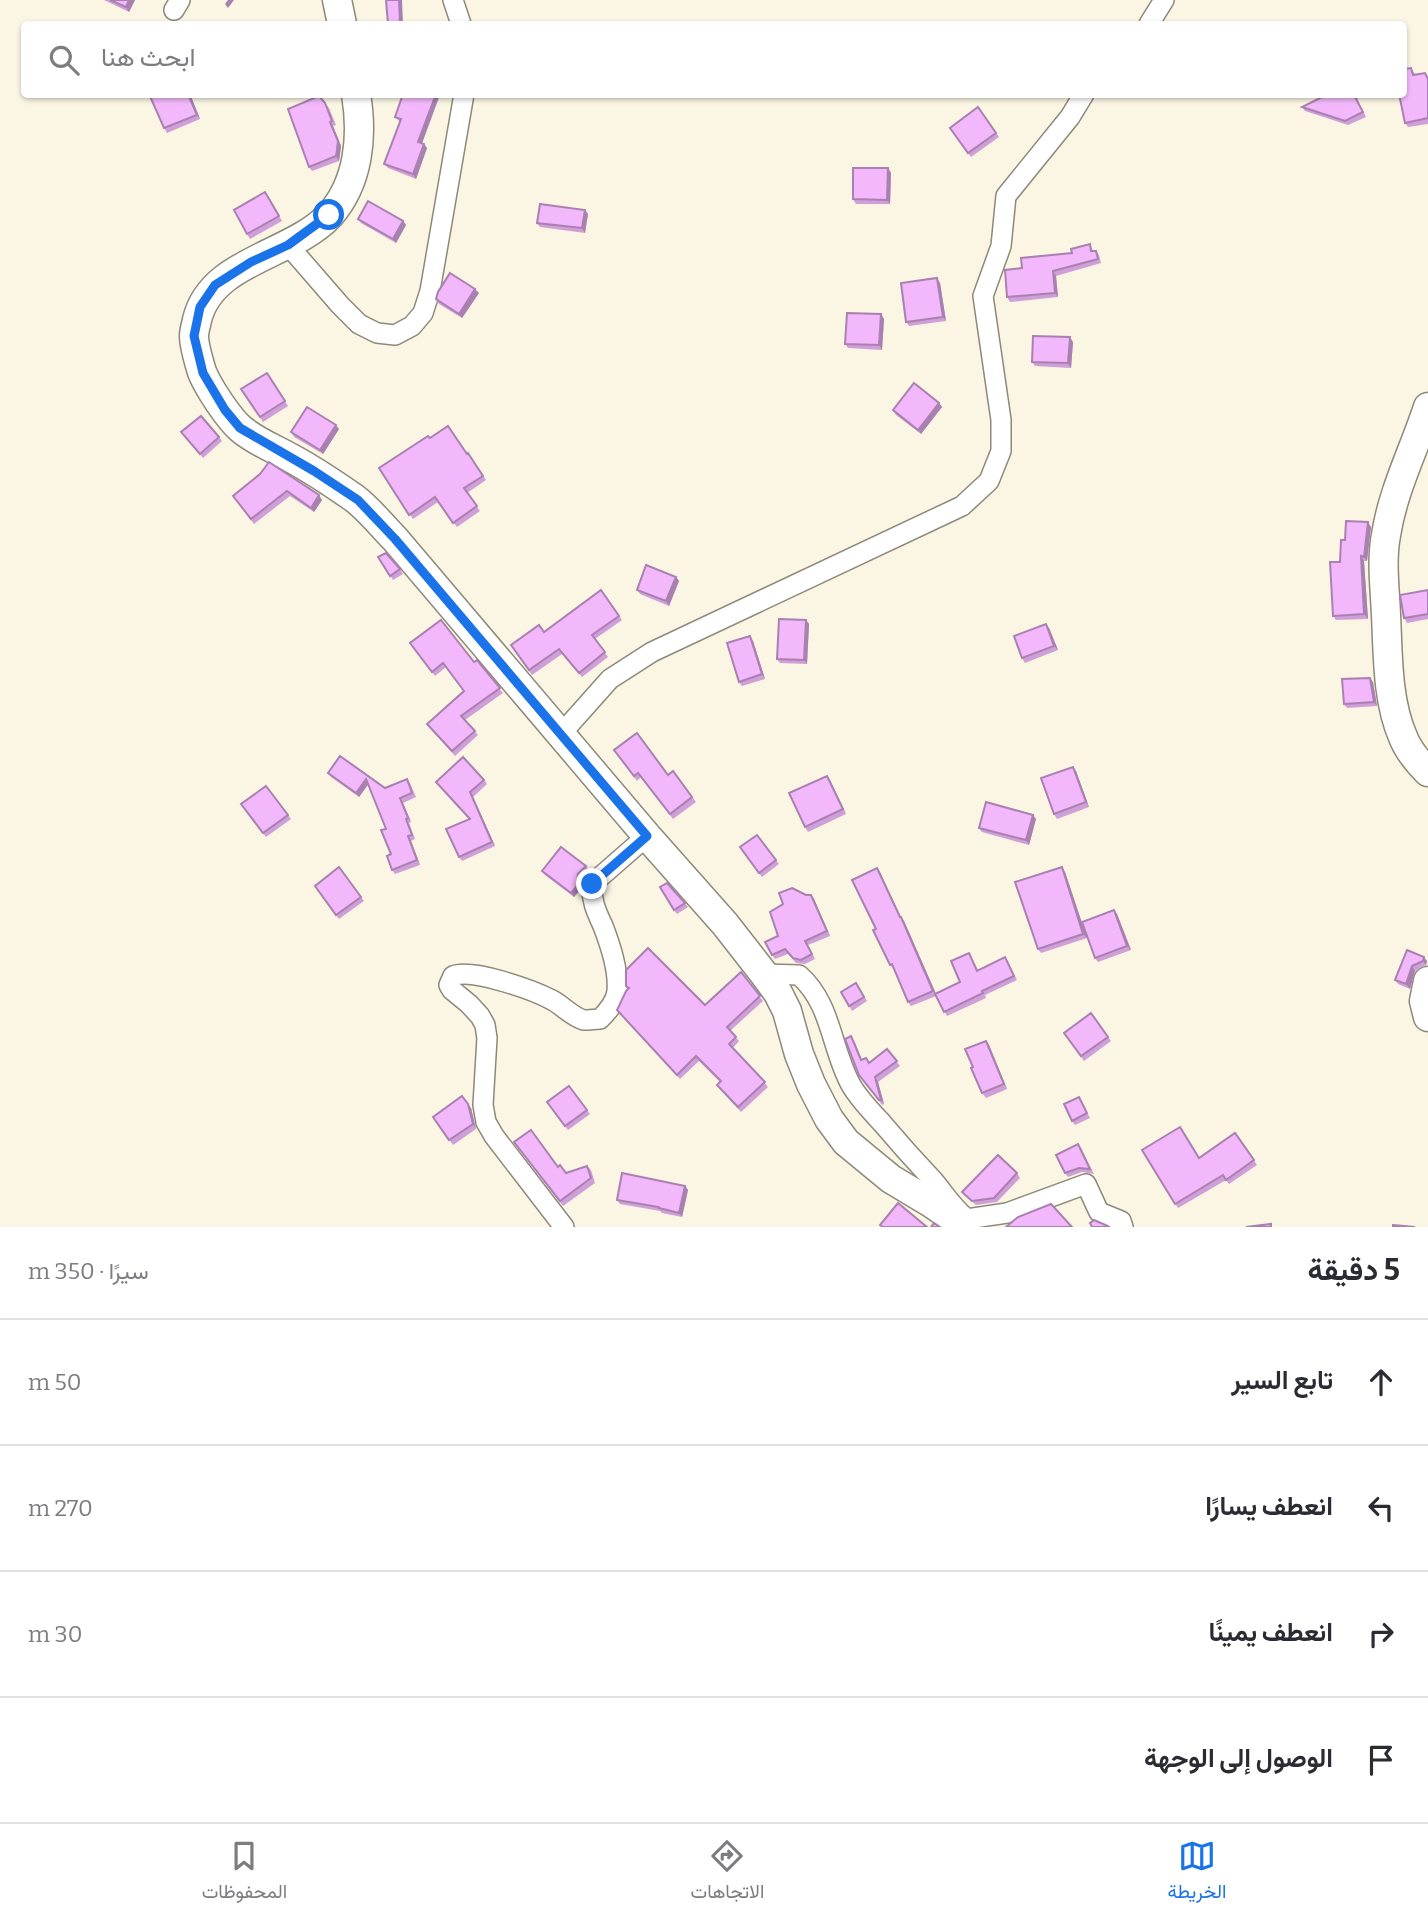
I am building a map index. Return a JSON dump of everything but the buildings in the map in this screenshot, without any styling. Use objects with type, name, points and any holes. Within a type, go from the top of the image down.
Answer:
[{"type":"street","points":[[337,0],[341,21]]},
{"type":"street","points":[[453,0],[460,21]]},
{"type":"street","points":[[1151,21],[1164,0]]},
{"type":"street","points":[[356,98],[356,166],[346,190],[329,215],[288,245],[251,262],[215,285],[200,307],[194,336],[203,373],[225,410],[240,428],[358,500],[395,539],[725,924],[778,993],[811,1084],[829,1119],[846,1142],[891,1180],[966,1227]]},
{"type":"street","points":[[288,245],[359,324],[377,333],[395,335],[412,326],[423,313],[430,291],[463,98]]},
{"type":"street","points":[[561,734],[610,679],[652,652],[962,506],[989,481],[1001,451],[1001,420],[983,296],[1001,246],[1006,196],[1070,117],[1082,98]]},
{"type":"street","points":[[1428,407],[1393,501],[1385,536],[1383,565],[1392,700],[1403,737],[1418,762],[1428,772]]},
{"type":"street","points":[[564,1227],[486,1122],[483,1105],[488,1038],[485,1025],[480,1016],[449,985],[453,976],[458,974],[487,977],[533,991],[584,1020],[600,1018],[610,1008],[617,992],[609,942],[593,907],[592,884],[647,836]]},
{"type":"street","points":[[764,974],[799,975],[808,983],[818,996],[847,1075],[857,1093],[939,1187],[954,1209],[967,1219],[1007,1213],[1086,1184],[1099,1212],[1121,1221],[1123,1227]]},
{"type":"street","points":[[1428,981],[1424,1001],[1428,1017]]},
{"type":"route","points":[[329,215],[288,245],[251,262],[215,285],[200,307],[194,336],[203,373],[225,410],[240,428],[358,500],[395,539],[647,836],[592,884]]}]
